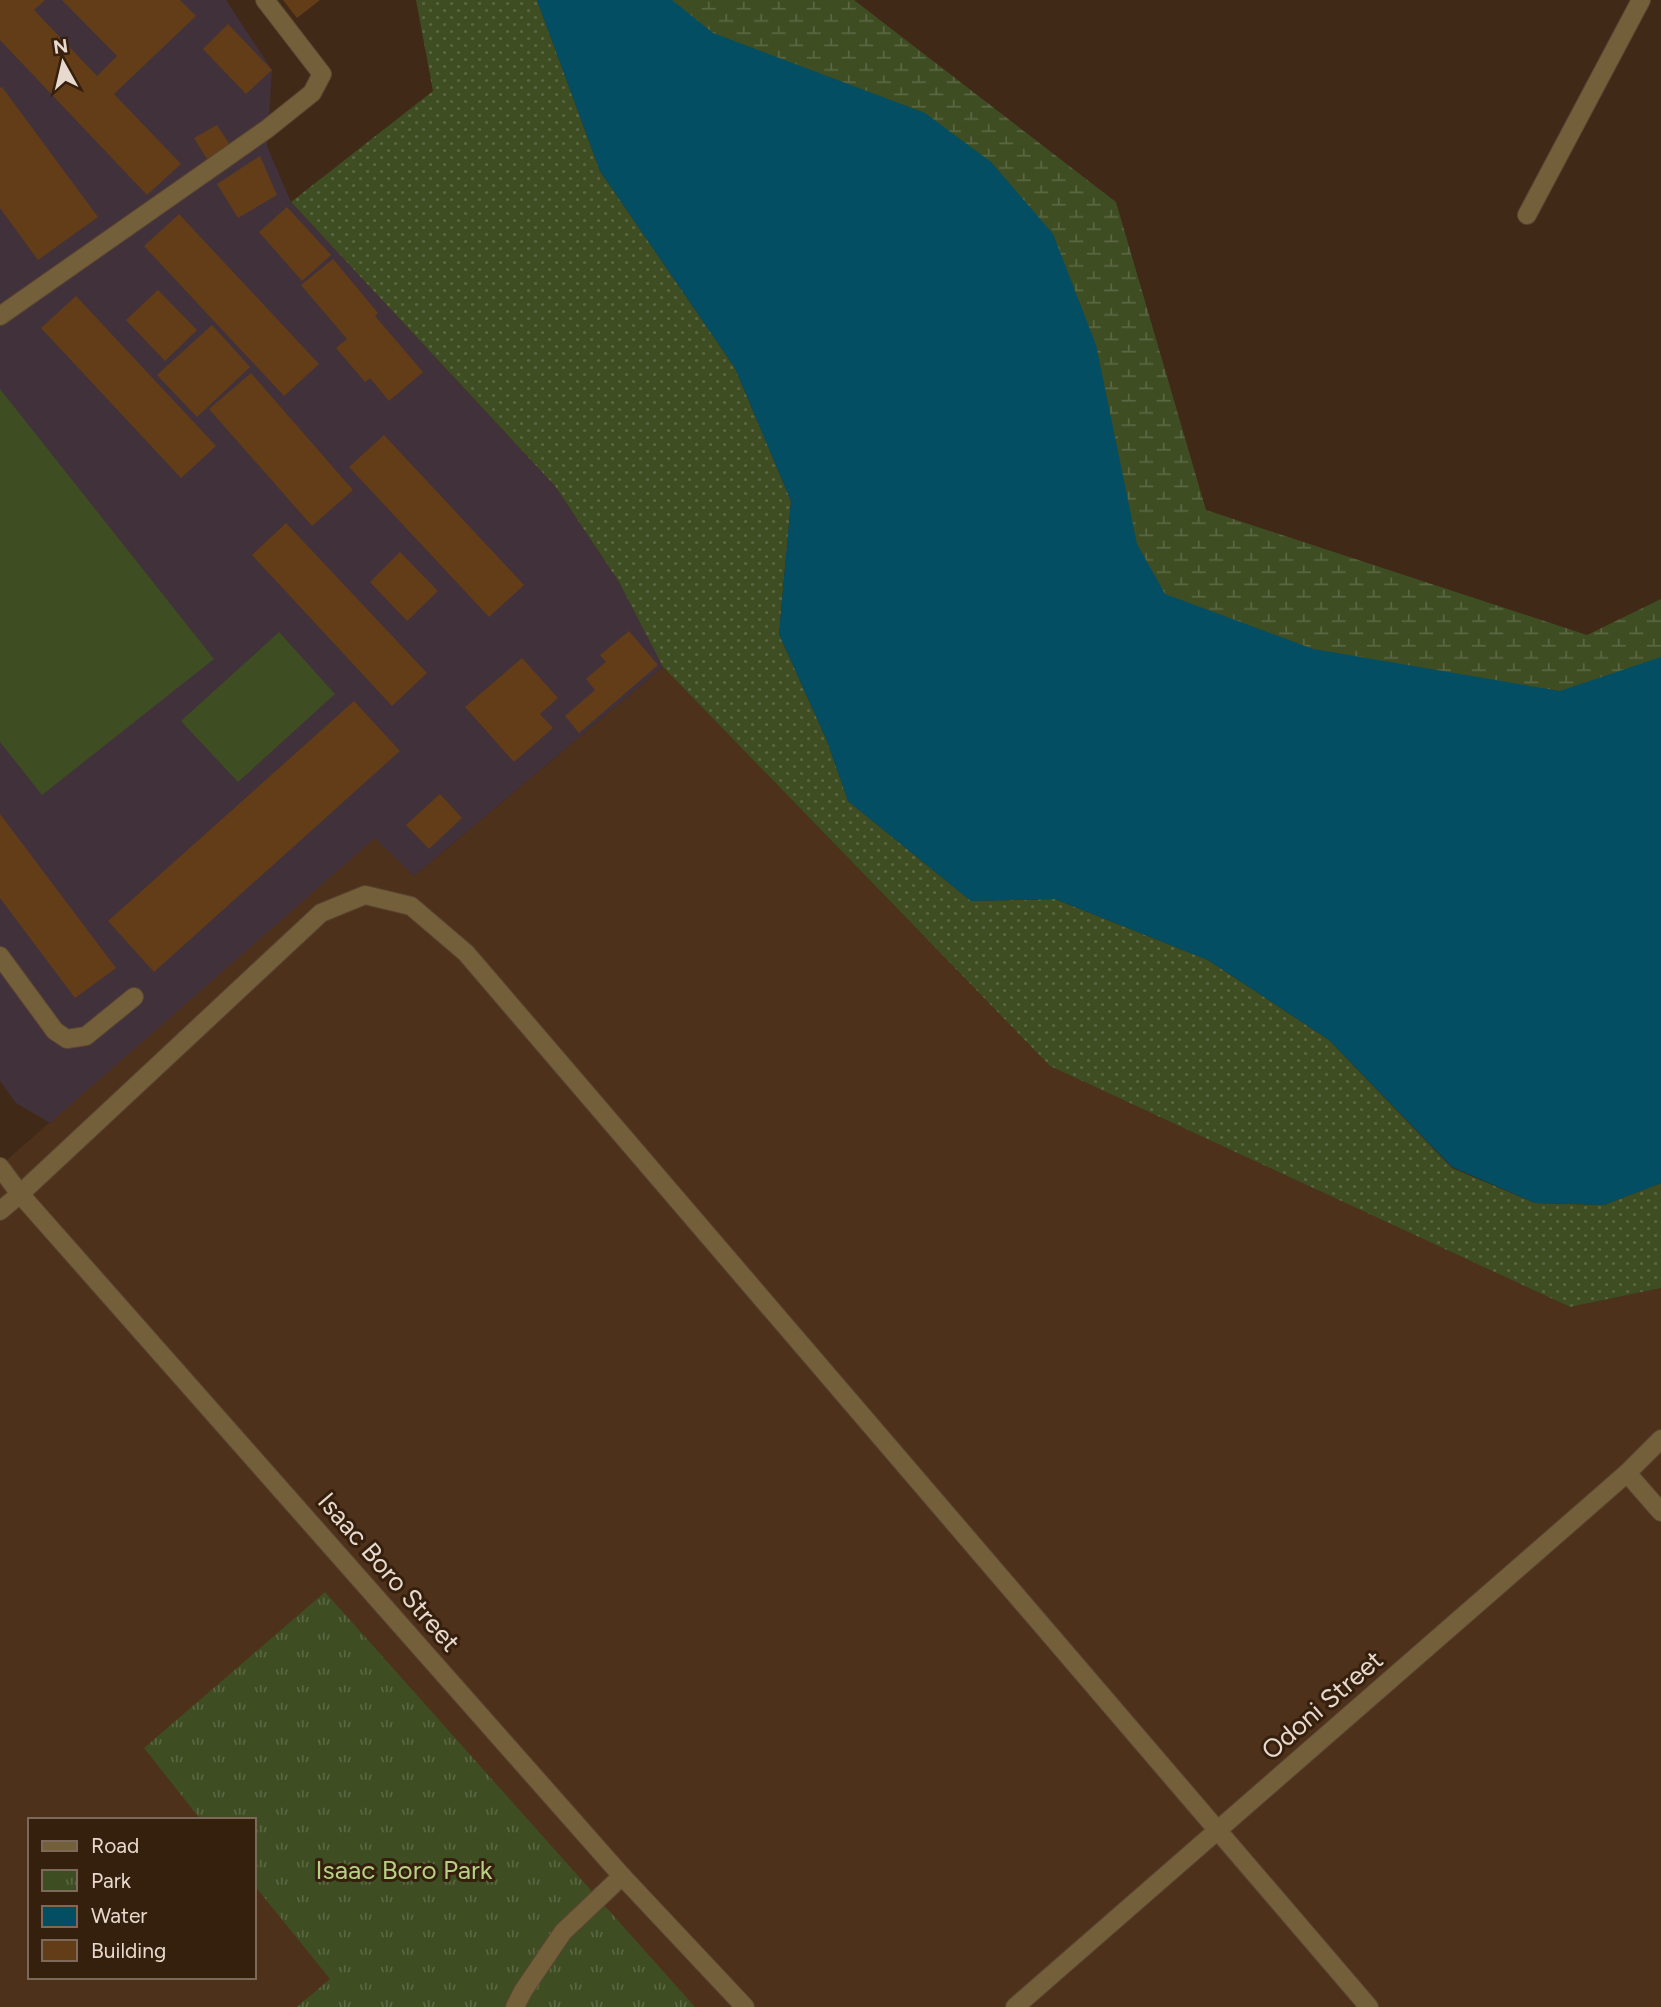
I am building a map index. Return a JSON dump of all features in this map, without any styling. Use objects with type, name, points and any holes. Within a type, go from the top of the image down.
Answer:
[{"type":"street","points":[[0,316],[189,186],[267,130],[312,93],[322,74],[265,0]]},
{"type":"street","points":[[1527,215],[1641,0]]},
{"type":"street","points":[[0,1211],[321,913],[365,894],[411,906],[466,953],[1369,2007]]},
{"type":"street","points":[[0,956],[55,1031],[67,1039],[86,1036],[134,997]]},
{"type":"street","name":"Isaac Boro Street","points":[[0,1167],[20,1194],[622,1876],[745,2007]]},
{"type":"street","name":"Odoni Street","points":[[1015,2007],[1627,1473],[1661,1439]]},
{"type":"street","points":[[1627,1473],[1661,1512]]},
{"type":"street","points":[[515,2007],[563,1932],[622,1876]]},
{"type":"shaded area","points":[[0,0],[226,0],[272,70],[267,146],[291,202],[555,486],[619,582],[663,667],[414,876],[375,838],[50,1123],[16,1103],[0,1081]]},
{"type":"shaded area","points":[[663,667],[1050,1066],[1570,1307],[1661,1288],[1661,2007],[0,2007],[0,1166],[375,837],[414,876]]},
{"type":"green space","points":[[416,0],[537,0],[600,171],[735,368],[791,501],[779,634],[827,741],[848,801],[971,901],[1055,899],[1208,960],[1329,1040],[1452,1168],[1535,1203],[1604,1205],[1661,1183],[1661,1288],[1570,1307],[1050,1066],[663,667],[619,582],[555,486],[291,202],[433,91]]},
{"type":"green space","points":[[647,0],[854,0],[1116,202],[1206,510],[1587,635],[1661,599],[1661,839],[1311,855]]},
{"type":"green space","points":[[0,389],[214,659],[42,795],[0,742]]},
{"type":"green space","points":[[279,632],[335,694],[238,782],[181,721]]},
{"type":"green space","name":"Isaac Boro Park","points":[[325,1592],[695,2007],[297,2007],[330,1979],[256,1887],[256,1818],[199,1818],[144,1748]]},
{"type":"water","points":[[537,0],[672,0],[713,33],[925,113],[991,162],[1053,234],[1096,345],[1137,544],[1165,594],[1313,649],[1560,691],[1661,657],[1661,1183],[1604,1205],[1535,1203],[1452,1167],[1329,1040],[1208,960],[1055,899],[971,901],[848,801],[827,741],[779,634],[791,501],[735,368],[600,171]]},
{"type":"building","points":[[0,0],[45,0],[34,10],[97,76],[117,56],[62,0],[180,0],[196,16],[114,94],[181,164],[147,195],[0,40]]},
{"type":"building","points":[[283,0],[320,0],[297,18]]},
{"type":"building","points":[[228,24],[272,70],[246,94],[203,49]]},
{"type":"building","points":[[2,87],[98,217],[38,260],[0,208]]},
{"type":"building","points":[[217,125],[230,145],[207,159],[194,138]]},
{"type":"building","points":[[260,156],[277,195],[238,218],[217,184]]},
{"type":"building","points":[[287,207],[331,255],[302,281],[259,232]]},
{"type":"building","points":[[179,214],[319,364],[284,396],[144,246]]},
{"type":"building","points":[[333,259],[378,313],[375,316],[423,372],[389,401],[370,378],[365,382],[336,348],[347,339],[301,285]]},
{"type":"building","points":[[158,290],[197,330],[165,361],[126,320]]},
{"type":"building","points":[[76,296],[216,446],[181,478],[41,328]]},
{"type":"building","points":[[212,325],[250,367],[197,417],[157,375]]},
{"type":"building","points":[[251,373],[353,490],[312,526],[209,409]]},
{"type":"building","points":[[384,435],[524,585],[489,617],[349,467]]},
{"type":"building","points":[[286,523],[427,673],[392,706],[252,555]]},
{"type":"building","points":[[400,552],[438,591],[407,621],[370,582]]},
{"type":"building","points":[[629,631],[658,665],[579,733],[565,716],[595,690],[586,679],[606,662],[600,655]]},
{"type":"building","points":[[522,658],[558,698],[540,714],[553,728],[514,762],[465,707]]},
{"type":"building","points":[[354,701],[400,751],[154,972],[108,921]]},
{"type":"building","points":[[440,794],[462,818],[429,849],[406,825]]},
{"type":"building","points":[[0,814],[116,968],[75,998],[0,898]]}]
